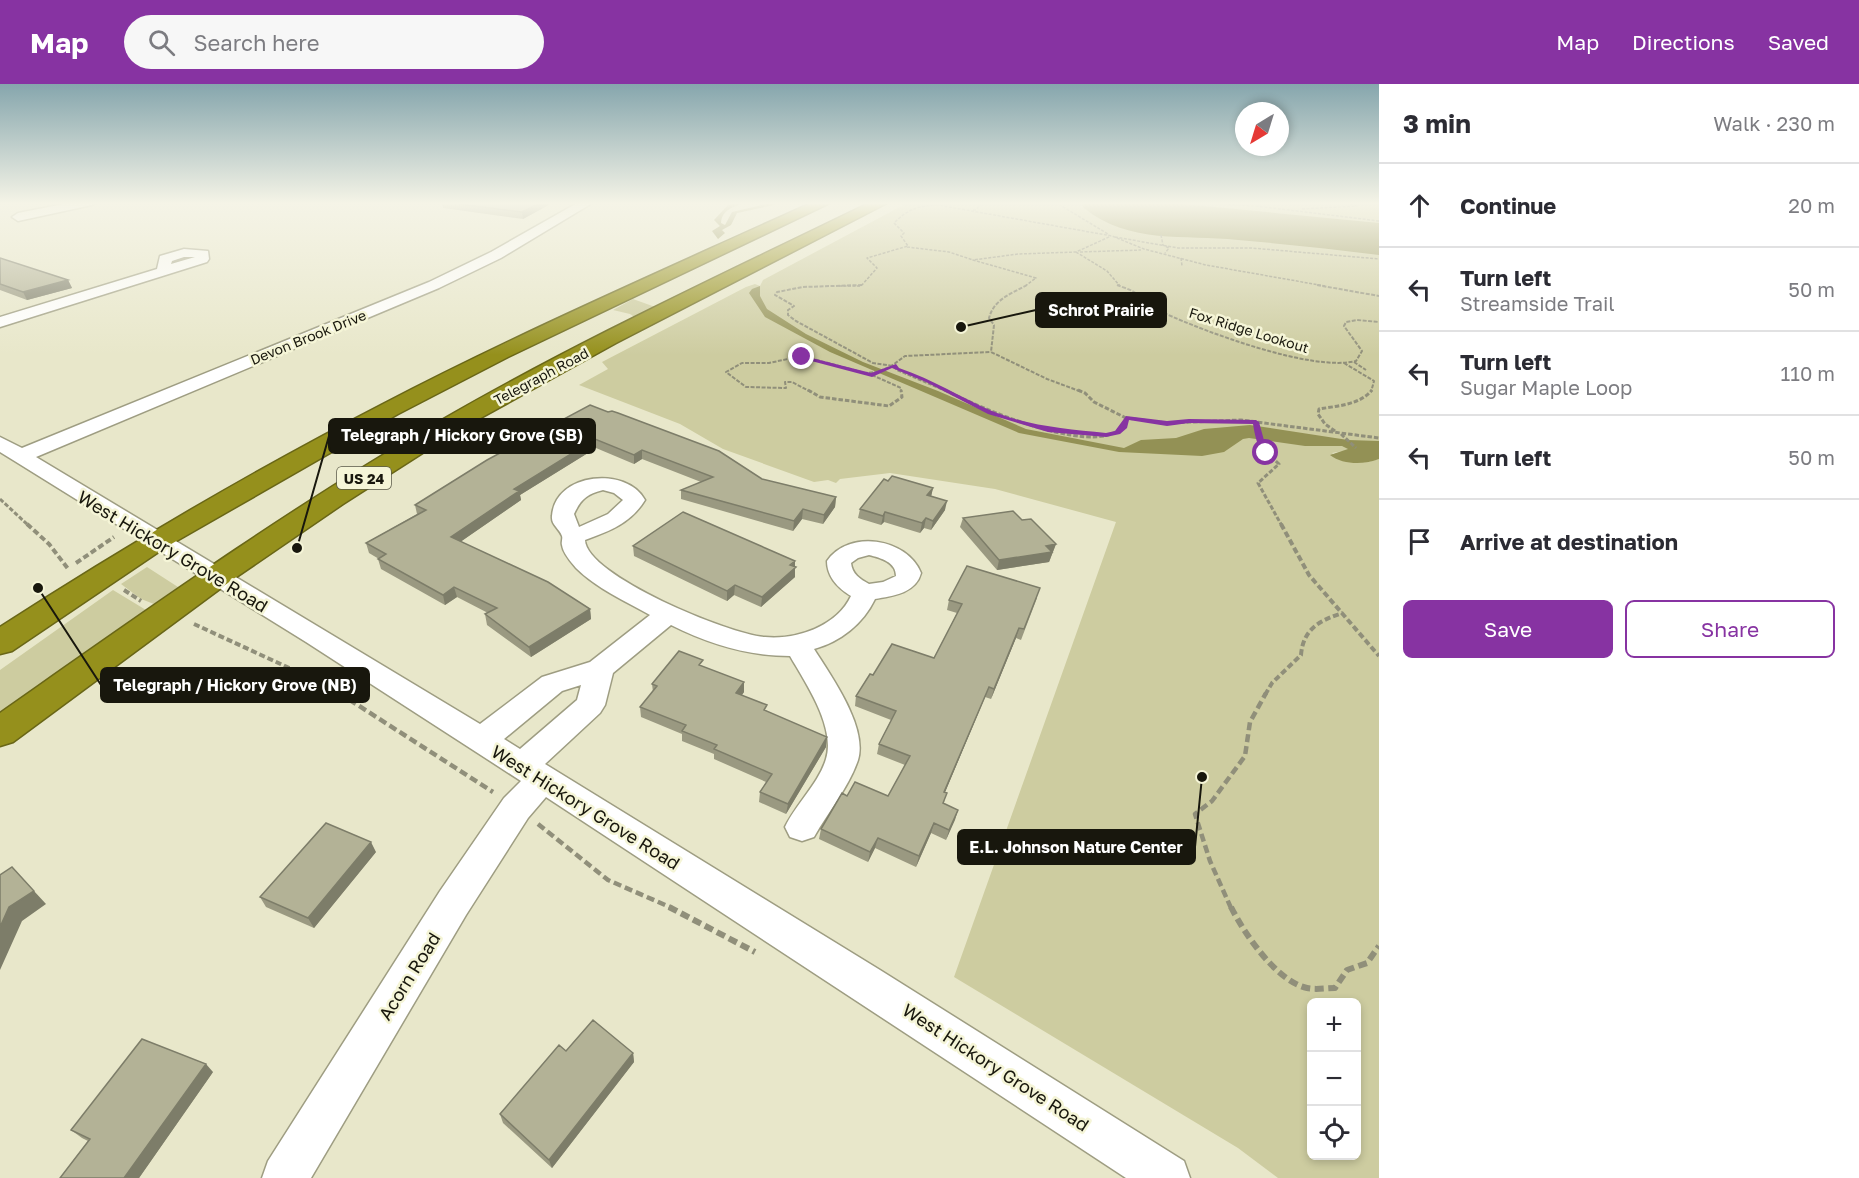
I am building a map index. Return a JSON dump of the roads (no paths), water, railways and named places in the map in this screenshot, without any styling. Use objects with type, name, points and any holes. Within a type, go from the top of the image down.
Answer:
[{"type":"highway","points":[[0,643],[95,579],[156,542],[390,409],[715,253]]},
{"type":"highway","name":"Telegraph Road","points":[[215,576],[379,469],[450,426],[528,382],[781,253]]},
{"type":"highway","points":[[637,289],[641,296],[650,300],[666,303],[685,302]]},
{"type":"highway","points":[[588,312],[618,317],[625,320],[631,329]]},
{"type":"highway","name":"US 24","points":[[0,732],[215,576]]},
{"type":"street","name":"Devon Brook Drive","points":[[20,456],[434,285],[499,253]]},
{"type":"street","points":[[0,322],[160,273]]},
{"type":"street","name":"West Hickory Grove Road","points":[[0,442],[156,542],[358,663],[936,1027],[1167,1178]]},
{"type":"street","points":[[574,536],[573,545],[578,554],[596,571],[630,593],[668,614],[707,631],[750,645],[798,646],[828,634],[848,620],[860,606],[865,593]]},
{"type":"street","points":[[480,741],[552,684],[600,669],[668,614]]},
{"type":"street","points":[[798,646],[829,700],[844,739],[842,758],[802,827]]},
{"type":"street","name":"Acorn Road","points":[[285,1178],[453,903],[516,808],[531,774],[590,705],[600,669]]},
{"type":"place","name":"Schrot Prairie","points":[[961,327]]},
{"type":"place","name":"Telegraph / Hickory Grove (SB)","points":[[297,548]]},
{"type":"place","name":"Telegraph / Hickory Grove (NB)","points":[[38,588]]},
{"type":"place","name":"E.L. Johnson Nature Center","points":[[1202,777]]}]
